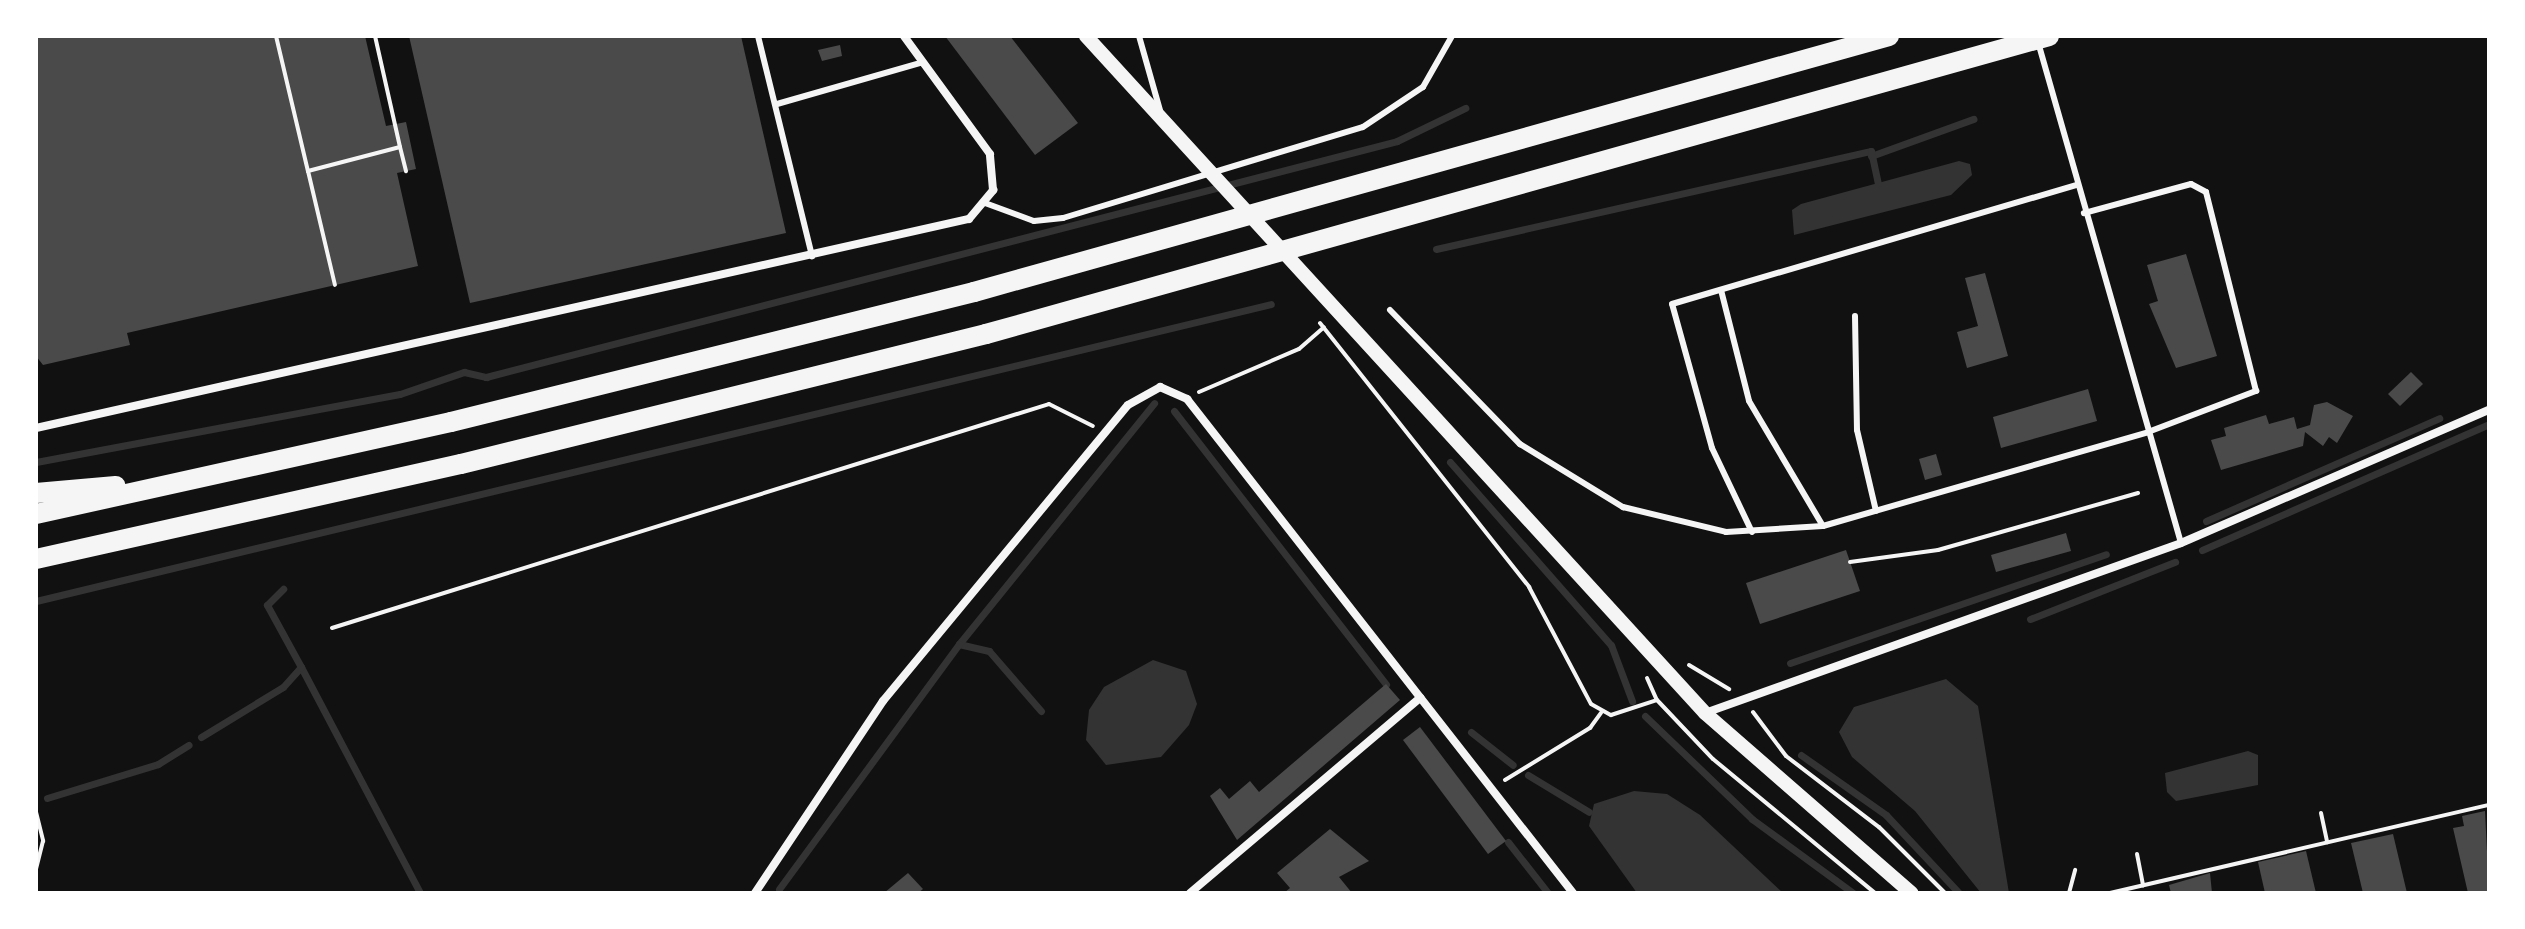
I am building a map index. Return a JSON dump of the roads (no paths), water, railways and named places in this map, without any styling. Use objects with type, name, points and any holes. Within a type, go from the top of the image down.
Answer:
[{"type":"highway","points":[[36,514],[195,480],[974,292],[1889,36]]},
{"type":"highway","points":[[36,559],[461,464],[957,342],[2043,38]]},
{"type":"highway","points":[[36,493],[195,480]]},
{"type":"street","points":[[36,428],[969,219],[993,190],[990,154],[904,36]]},
{"type":"street","points":[[1086,36],[1705,713],[1911,893]]},
{"type":"street","points":[[757,892],[883,701],[1106,432],[1144,393],[1175,389],[1187,399],[1573,893]]},
{"type":"street","points":[[1705,713],[2181,543],[2489,410]]},
{"type":"street","points":[[1190,893],[1420,698]]},
{"type":"lane","points":[[758,36],[812,256]]},
{"type":"lane","points":[[1139,36],[1164,121]]},
{"type":"lane","points":[[985,203],[1034,221],[1063,218],[1363,127],[1423,87],[1452,36]]},
{"type":"lane","points":[[2043,38],[2084,213],[2181,543]]},
{"type":"lane","points":[[777,104],[924,62]]},
{"type":"lane","points":[[1390,310],[1520,444],[1572,481],[1677,524],[1752,532],[1823,526],[2148,432],[2256,391],[2219,232],[2206,192],[2191,184],[2084,213]]},
{"type":"lane","points":[[1752,532],[1712,448],[1672,304],[2077,185]]},
{"type":"lane","points":[[1721,290],[1749,401],[1823,526]]},
{"type":"lane","points":[[1855,316],[1857,430],[1876,511]]},
{"type":"waterway","points":[[36,462],[400,394],[464,372],[486,377],[1397,141],[1465,108]]},
{"type":"waterway","points":[[1871,156],[1973,119]]},
{"type":"waterway","points":[[1436,249],[1871,151],[1878,183]]},
{"type":"waterway","points":[[36,601],[1271,304]]},
{"type":"waterway","points":[[1041,711],[989,651],[959,644],[1154,403]]},
{"type":"waterway","points":[[1174,411],[1386,684]]},
{"type":"waterway","points":[[2206,521],[2439,418]]},
{"type":"waterway","points":[[2202,550],[2489,424]]},
{"type":"waterway","points":[[1450,462],[1611,645],[1632,701]]},
{"type":"waterway","points":[[1790,663],[2106,554]]},
{"type":"waterway","points":[[2030,619],[2175,562]]},
{"type":"waterway","points":[[201,737],[283,687],[301,667],[267,605],[283,589]]},
{"type":"waterway","points":[[779,889],[959,644]]},
{"type":"waterway","points":[[301,667],[420,893]]},
{"type":"waterway","points":[[1645,716],[1752,819],[1853,893]]},
{"type":"waterway","points":[[1471,732],[1513,765]]},
{"type":"waterway","points":[[47,798],[158,764],[188,745]]},
{"type":"waterway","points":[[1801,755],[1886,815],[1959,893]]},
{"type":"waterway","points":[[1528,775],[1589,812]]},
{"type":"waterway","points":[[1508,842],[1548,893]]}]
